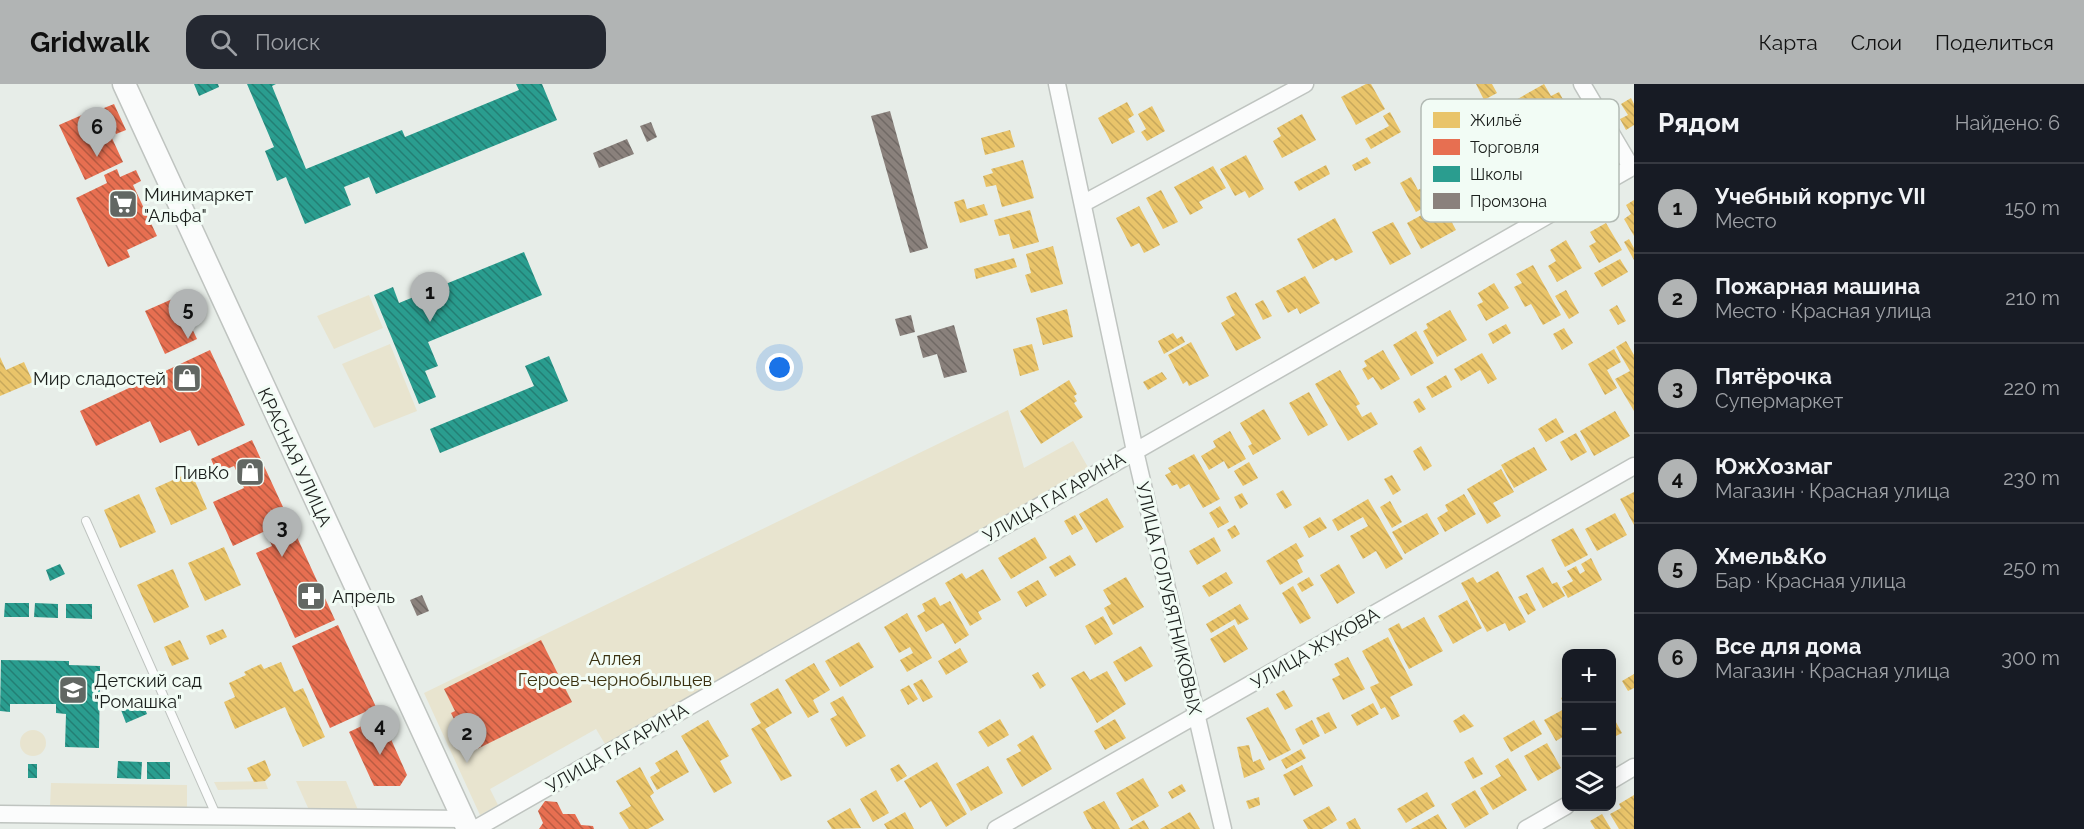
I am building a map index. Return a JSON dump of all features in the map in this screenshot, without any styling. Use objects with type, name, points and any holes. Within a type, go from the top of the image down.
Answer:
[{"type":"street","name":"КРАСНАЯ УЛИЦА","points":[[124,84],[469,826]]},
{"type":"street","name":"УЛИЦА ГОЛУБЯТНИКОВЫХ","points":[[1057,84],[1135,451],[1223,829]]},
{"type":"street","points":[[1084,203],[1305,84]]},
{"type":"street","points":[[1582,84],[1591,99]]},
{"type":"street","points":[[1619,145],[1632,166]]},
{"type":"street","name":"УЛИЦА ГАГАРИНА","points":[[469,826],[1135,451],[1534,222]]},
{"type":"street","name":"УЛИЦА ЖУКОВА","points":[[996,829],[1634,466]]},
{"type":"street","points":[[1616,777],[1634,767]]},
{"type":"street","points":[[1526,829],[1562,808]]},
{"type":"street","points":[[0,814],[218,817],[469,826]]},
{"type":"lane","points":[[86,521],[218,817]]},
{"type":"green space","points":[[369,295],[383,328],[334,349],[317,316]]},
{"type":"green space","points":[[390,344],[417,411],[374,428],[342,364]]},
{"type":"green space","name":"Аллея Героев-чернобыльцев","points":[[1008,410],[1024,468],[1073,441],[1089,469],[605,744],[596,729],[490,789],[498,805],[480,815],[424,693]]},
{"type":"green space","points":[[33,730],[42,734],[46,743],[42,752],[33,756],[24,752],[20,743],[24,734]]},
{"type":"green space","points":[[265,781],[268,789],[218,790],[214,782]]},
{"type":"green space","points":[[296,781],[346,781],[358,810],[309,810]]},
{"type":"green space","points":[[51,783],[187,785],[187,809],[50,807]]},
{"type":"building: Жильё","points":[[1366,84],[1371,84],[1385,109],[1356,125],[1341,97]]},
{"type":"building: Жильё","points":[[1476,84],[1492,84],[1497,93],[1484,99]]},
{"type":"building: Жильё","points":[[1544,84],[1551,96],[1559,92],[1563,99],[1518,99]]},
{"type":"building: Жильё","points":[[1631,98],[1634,104],[1634,125],[1626,130],[1620,119],[1628,115],[1621,104]]},
{"type":"building: Жильё","points":[[1127,102],[1134,115],[1128,119],[1135,132],[1112,144],[1098,118]]},
{"type":"building: Жильё","points":[[1152,106],[1165,131],[1147,141],[1141,132],[1146,129],[1138,114]]},
{"type":"building: Жильё","points":[[1390,112],[1401,132],[1371,149],[1365,139],[1389,126],[1383,116]]},
{"type":"building: Жильё","points":[[1302,114],[1316,140],[1282,158],[1273,141],[1281,136],[1277,128]]},
{"type":"building: Жильё","points":[[1010,130],[1015,147],[985,155],[981,138]]},
{"type":"building: Жильё","points":[[1246,155],[1264,189],[1249,198],[1245,191],[1235,196],[1220,169]]},
{"type":"building: Жильё","points":[[1367,157],[1371,163],[1355,171],[1352,165]]},
{"type":"building: Жильё","points":[[1023,160],[1034,198],[1002,207],[996,185],[986,187],[983,176],[993,173],[991,169]]},
{"type":"building: Жильё","points":[[1326,165],[1330,174],[1299,191],[1294,182]]},
{"type":"building: Жильё","points":[[1213,166],[1226,188],[1199,202],[1203,208],[1190,215],[1174,187]]},
{"type":"building: Жильё","points":[[1411,177],[1418,190],[1421,188],[1421,209],[1416,212],[1400,183]]},
{"type":"building: Жильё","points":[[1161,190],[1178,222],[1163,229],[1146,198]]},
{"type":"building: Жильё","points":[[964,199],[967,209],[984,204],[988,215],[960,223],[954,202]]},
{"type":"building: Жильё","points":[[1634,200],[1634,236],[1624,219],[1631,214],[1626,205]]},
{"type":"building: Жильё","points":[[1139,206],[1160,245],[1144,253],[1139,243],[1131,247],[1116,218]]},
{"type":"building: Жильё","points":[[1030,210],[1039,242],[1013,249],[1009,234],[999,236],[994,220]]},
{"type":"building: Жильё","points":[[1421,215],[1421,222],[1452,222],[1456,230],[1421,249],[1407,223]]},
{"type":"building: Жильё","points":[[1335,218],[1353,252],[1335,261],[1333,258],[1313,269],[1297,239]]},
{"type":"building: Жильё","points":[[1393,222],[1411,254],[1390,265],[1372,232]]},
{"type":"building: Жильё","points":[[1606,223],[1622,250],[1599,263],[1589,246],[1596,242],[1590,232]]},
{"type":"building: Жильё","points":[[1629,239],[1634,248],[1634,260],[1624,242]]},
{"type":"building: Жильё","points":[[1566,240],[1582,268],[1557,282],[1548,266],[1556,261],[1550,250]]},
{"type":"building: Жильё","points":[[1053,246],[1063,284],[1031,293],[1025,275],[1031,273],[1026,254]]},
{"type":"building: Жильё","points":[[1014,258],[1017,267],[976,279],[974,269]]},
{"type":"building: Жильё","points":[[1620,259],[1628,272],[1602,287],[1594,273]]},
{"type":"building: Жильё","points":[[1533,265],[1561,315],[1543,325],[1531,304],[1525,307],[1514,287],[1522,283],[1516,274]]},
{"type":"building: Жильё","points":[[1305,276],[1320,303],[1300,314],[1297,308],[1288,313],[1276,291]]},
{"type":"building: Жильё","points":[[1494,283],[1509,308],[1486,321],[1477,305],[1483,302],[1478,293]]},
{"type":"building: Жильё","points":[[1566,290],[1579,313],[1569,319],[1555,296]]},
{"type":"building: Жильё","points":[[1236,292],[1261,338],[1236,351],[1221,323],[1235,315],[1226,297]]},
{"type":"building: Жильё","points":[[1263,300],[1272,316],[1263,320],[1255,304]]},
{"type":"building: Жильё","points":[[1617,305],[1626,321],[1618,325],[1609,310]]},
{"type":"building: Жильё","points":[[1067,309],[1073,337],[1043,345],[1036,318]]},
{"type":"building: Жильё","points":[[1450,310],[1467,340],[1437,357],[1423,331],[1428,328],[1426,324]]},
{"type":"building: Жильё","points":[[1506,324],[1511,333],[1493,344],[1488,334]]},
{"type":"building: Жильё","points":[[1564,328],[1573,343],[1562,350],[1553,334]]},
{"type":"building: Жильё","points":[[1416,331],[1434,363],[1411,376],[1393,345]]},
{"type":"building: Жильё","points":[[1173,333],[1177,339],[1182,336],[1185,342],[1164,354],[1158,341]]},
{"type":"building: Жильё","points":[[1626,341],[1634,355],[1634,411],[1615,379],[1630,371],[1616,347]]},
{"type":"building: Жильё","points":[[1191,342],[1209,376],[1189,386],[1187,381],[1183,384],[1168,355]]},
{"type":"building: Жильё","points":[[1032,344],[1039,370],[1020,376],[1013,349]]},
{"type":"building: Жильё","points":[[1614,349],[1621,362],[1607,370],[1617,388],[1605,395],[1588,364]]},
{"type":"building: Жильё","points":[[1383,350],[1400,379],[1381,390],[1373,377],[1368,380],[1362,369],[1367,366],[1364,361]]},
{"type":"building: Жильё","points":[[1482,353],[1497,379],[1488,384],[1480,370],[1461,381],[1454,369]]},
{"type":"building: Жильё","points":[[0,357],[6,370],[24,362],[33,382],[0,396]]},
{"type":"building: Жильё","points":[[1340,370],[1360,404],[1356,406],[1362,417],[1371,412],[1378,424],[1348,441],[1315,384]]},
{"type":"building: Жильё","points":[[1162,372],[1167,379],[1148,390],[1143,382]]},
{"type":"building: Жильё","points":[[1446,375],[1452,387],[1432,398],[1426,387]]},
{"type":"building: Жильё","points":[[1069,380],[1077,394],[1074,396],[1077,401],[1074,403],[1083,417],[1041,444],[1020,411]]},
{"type":"building: Жильё","points":[[1309,392],[1328,425],[1308,436],[1289,403]]},
{"type":"building: Жильё","points":[[1419,398],[1426,409],[1419,413],[1413,402]]},
{"type":"building: Жильё","points":[[1264,409],[1281,439],[1253,455],[1248,446],[1252,444],[1240,423]]},
{"type":"building: Жильё","points":[[1615,411],[1630,436],[1594,456],[1580,431]]},
{"type":"building: Жильё","points":[[1556,418],[1564,432],[1546,442],[1538,429]]},
{"type":"building: Жильё","points":[[1230,431],[1246,459],[1228,469],[1224,461],[1209,470],[1201,456],[1216,447],[1213,441]]},
{"type":"building: Жильё","points":[[1576,433],[1587,452],[1571,461],[1560,442]]},
{"type":"building: Жильё","points":[[1421,446],[1432,466],[1424,471],[1413,451]]},
{"type":"building: Жильё","points":[[1534,447],[1547,470],[1514,488],[1501,465]]},
{"type":"building: Жильё","points":[[1194,454],[1220,499],[1203,508],[1189,484],[1180,489],[1177,484],[1172,486],[1165,475],[1171,472],[1168,468]]},
{"type":"building: Жильё","points":[[1249,462],[1258,478],[1243,486],[1234,471]]},
{"type":"building: Жильё","points":[[1501,469],[1514,492],[1493,503],[1501,516],[1487,524],[1467,489]]},
{"type":"building: Жильё","points":[[191,472],[207,509],[171,525],[155,488]]},
{"type":"building: Жильё","points":[[1392,475],[1401,490],[1393,495],[1384,479]]},
{"type":"building: Жильё","points":[[1283,490],[1292,505],[1285,509],[1276,494]]},
{"type":"building: Жильё","points":[[1634,492],[1634,525],[1620,499]]},
{"type":"building: Жильё","points":[[1242,493],[1248,504],[1240,509],[1234,497]]},
{"type":"building: Жильё","points":[[139,494],[156,532],[120,548],[104,510]]},
{"type":"building: Жильё","points":[[1464,494],[1476,514],[1445,532],[1437,518],[1448,511],[1445,505]]},
{"type":"building: Жильё","points":[[1107,498],[1124,527],[1096,543],[1079,514]]},
{"type":"building: Жильё","points":[[1368,499],[1403,559],[1386,569],[1376,551],[1363,559],[1350,536],[1368,526],[1363,517],[1338,531],[1332,520]]},
{"type":"building: Жильё","points":[[1390,501],[1402,522],[1392,528],[1380,507]]},
{"type":"building: Жильё","points":[[1220,506],[1229,522],[1218,528],[1209,513]]},
{"type":"building: Жильё","points":[[1427,513],[1439,534],[1405,554],[1392,532]]},
{"type":"building: Жильё","points":[[1615,513],[1627,535],[1597,551],[1585,529]]},
{"type":"building: Жильё","points":[[1075,515],[1083,529],[1072,535],[1064,521]]},
{"type":"building: Жильё","points":[[1320,517],[1327,528],[1309,538],[1303,527]]},
{"type":"building: Жильё","points":[[1235,525],[1240,534],[1232,539],[1227,530]]},
{"type":"building: Жильё","points":[[1573,528],[1588,555],[1565,567],[1551,540]]},
{"type":"building: Жильё","points":[[1035,537],[1047,558],[1011,579],[998,558]]},
{"type":"building: Жильё","points":[[1214,537],[1221,551],[1197,565],[1189,551]]},
{"type":"building: Жильё","points":[[1296,543],[1304,556],[1297,560],[1303,572],[1280,585],[1266,561]]},
{"type":"building: Жильё","points":[[224,547],[241,585],[205,601],[188,563]]},
{"type":"building: Жильё","points":[[1070,555],[1076,565],[1055,577],[1049,567]]},
{"type":"building: Жильё","points":[[1591,558],[1602,580],[1568,598],[1562,587],[1573,581],[1567,571],[1576,566],[1580,574],[1585,571],[1581,564]]},
{"type":"building: Жильё","points":[[1339,564],[1355,593],[1337,604],[1320,575]]},
{"type":"building: Жильё","points":[[1543,567],[1552,584],[1557,582],[1565,596],[1543,608],[1526,576]]},
{"type":"building: Жильё","points":[[173,569],[189,607],[154,623],[137,585]]},
{"type":"building: Жильё","points":[[983,569],[1001,600],[978,612],[982,619],[970,626],[945,583],[962,573],[966,579]]},
{"type":"building: Жильё","points":[[1498,571],[1526,622],[1509,631],[1505,623],[1487,632],[1461,583],[1473,577],[1477,583]]},
{"type":"building: Жильё","points":[[1226,572],[1233,583],[1209,597],[1202,586]]},
{"type":"building: Жильё","points":[[1126,577],[1144,607],[1113,625],[1104,608],[1111,604],[1103,590]]},
{"type":"building: Жильё","points":[[1309,577],[1314,585],[1302,592],[1297,584]]},
{"type":"building: Жильё","points":[[1038,580],[1047,595],[1026,607],[1017,592]]},
{"type":"building: Жильё","points":[[1293,586],[1311,618],[1300,624],[1282,593]]},
{"type":"building: Жильё","points":[[1527,593],[1536,610],[1528,615],[1518,597]]},
{"type":"building: Жильё","points":[[935,597],[940,606],[950,601],[969,635],[955,644],[943,623],[926,632],[917,616],[925,611],[922,604]]},
{"type":"building: Жильё","points":[[1467,600],[1482,628],[1453,644],[1438,616]]},
{"type":"building: Жильё","points":[[1240,604],[1249,619],[1238,625],[1235,619],[1211,633],[1206,624]]},
{"type":"building: Жильё","points":[[907,613],[932,658],[907,672],[900,660],[913,653],[910,647],[899,653],[884,627]]},
{"type":"building: Жильё","points":[[1103,616],[1113,634],[1095,645],[1085,626]]},
{"type":"building: Жильё","points":[[1424,617],[1443,651],[1409,669],[1388,629],[1399,623],[1402,629]]},
{"type":"building: Жильё","points":[[1234,625],[1248,649],[1224,663],[1210,639]]},
{"type":"building: Жильё","points":[[223,629],[227,637],[210,645],[206,636]]},
{"type":"building: Жильё","points":[[1388,637],[1413,685],[1390,697],[1400,716],[1392,720],[1385,707],[1381,709],[1370,687],[1379,683],[1362,651]]},
{"type":"building: Жильё","points":[[180,640],[189,659],[172,666],[164,647]]},
{"type":"building: Жильё","points":[[859,642],[874,667],[840,687],[825,661]]},
{"type":"building: Жильё","points":[[1141,646],[1153,666],[1125,682],[1113,662]]},
{"type":"building: Жильё","points":[[960,648],[968,662],[946,675],[938,661]]},
{"type":"building: Жильё","points":[[1348,657],[1365,689],[1343,700],[1332,679],[1340,675],[1334,664]]},
{"type":"building: Жильё","points":[[281,662],[294,692],[303,688],[325,737],[303,747],[285,707],[235,729],[224,702],[235,697],[229,683],[246,675],[244,672],[261,664],[264,669]]},
{"type":"building: Жильё","points":[[814,663],[830,690],[813,700],[819,712],[808,718],[785,680]]},
{"type":"building: Жильё","points":[[1084,671],[1090,680],[1107,671],[1126,704],[1097,723],[1071,678]]},
{"type":"building: Жильё","points":[[1038,672],[1046,685],[1040,689],[1032,675]]},
{"type":"building: Жильё","points":[[1634,674],[1634,688],[1628,691],[1622,681]]},
{"type":"building: Жильё","points":[[922,679],[933,697],[923,702],[913,684]]},
{"type":"building: Жильё","points":[[909,685],[918,699],[908,705],[900,690]]},
{"type":"building: Жильё","points":[[778,688],[792,713],[765,729],[792,776],[781,781],[751,729],[761,723],[750,704]]},
{"type":"building: Жильё","points":[[1284,690],[1293,706],[1285,710],[1276,694]]},
{"type":"building: Жильё","points":[[843,696],[866,736],[846,747],[830,719],[837,715],[830,703]]},
{"type":"building: Жильё","points":[[1373,703],[1379,714],[1357,726],[1351,715]]},
{"type":"building: Жильё","points":[[1268,707],[1291,750],[1269,761],[1246,718]]},
{"type":"building: Жильё","points":[[1562,710],[1562,737],[1556,741],[1544,720]]},
{"type":"building: Жильё","points":[[1329,712],[1337,728],[1325,734],[1316,718]]},
{"type":"building: Жильё","points":[[1464,714],[1474,726],[1460,733],[1453,721]]},
{"type":"building: Жильё","points":[[1000,719],[1009,735],[988,747],[978,732]]},
{"type":"building: Жильё","points":[[1115,719],[1126,738],[1105,750],[1094,731]]},
{"type":"building: Жильё","points":[[708,720],[729,756],[720,761],[732,783],[714,793],[681,736]]},
{"type":"building: Жильё","points":[[1312,720],[1320,736],[1303,745],[1295,729]]},
{"type":"building: Жильё","points":[[1534,720],[1542,734],[1511,752],[1503,738]]},
{"type":"building: Жильё","points":[[1616,722],[1622,733],[1616,736]]},
{"type":"building: Жильё","points":[[1033,735],[1052,769],[1022,787],[1006,759],[1021,751],[1017,745]]},
{"type":"building: Жильё","points":[[1547,743],[1561,768],[1538,781],[1524,756]]},
{"type":"building: Жильё","points":[[1249,745],[1253,762],[1260,759],[1265,769],[1244,778],[1237,747]]},
{"type":"building: Жильё","points":[[1301,749],[1306,758],[1286,769],[1281,760]]},
{"type":"building: Жильё","points":[[677,750],[689,772],[657,790],[650,777],[660,771],[655,763]]},
{"type":"building: Жильё","points":[[1473,757],[1483,774],[1473,779],[1464,762]]},
{"type":"building: Жильё","points":[[1508,758],[1527,790],[1493,810],[1480,788],[1501,776],[1495,766]]},
{"type":"building: Жильё","points":[[265,760],[271,775],[265,781],[254,782],[247,768]]},
{"type":"building: Жильё","points":[[937,762],[967,814],[946,827],[931,801],[920,808],[904,781]]},
{"type":"building: Жильё","points":[[899,764],[907,776],[897,782],[890,769]]},
{"type":"building: Жильё","points":[[1302,765],[1313,786],[1294,796],[1283,775]]},
{"type":"building: Жильё","points":[[988,766],[1003,793],[971,811],[956,784]]},
{"type":"building: Жильё","points":[[640,767],[654,793],[650,796],[664,820],[648,829],[629,829],[619,813],[631,806],[616,781]]},
{"type":"building: Жильё","points":[[1143,778],[1159,806],[1132,821],[1116,793]]},
{"type":"building: Жильё","points":[[1182,784],[1186,791],[1172,799],[1168,792]]},
{"type":"building: Жильё","points":[[876,790],[889,813],[873,822],[860,799]]},
{"type":"building: Жильё","points":[[1475,790],[1489,814],[1465,828],[1451,804]]},
{"type":"building: Жильё","points":[[1427,792],[1435,806],[1406,823],[1397,809]]},
{"type":"building: Жильё","points":[[1634,795],[1634,829],[1619,829],[1610,814],[1621,808],[1619,804]]},
{"type":"building: Жильё","points":[[1259,797],[1260,805],[1249,809],[1246,801]]},
{"type":"building: Жильё","points":[[1104,801],[1120,829],[1092,829],[1083,812]]},
{"type":"building: Жильё","points":[[1329,806],[1337,820],[1322,829],[1308,829],[1303,820]]},
{"type":"building: Жильё","points":[[850,808],[861,828],[832,829],[827,821]]},
{"type":"building: Жильё","points":[[905,812],[914,829],[887,829],[884,824]]},
{"type":"building: Жильё","points":[[1190,812],[1200,829],[1160,829]]},
{"type":"building: Жильё","points":[[1438,814],[1447,829],[1411,829]]},
{"type":"building: Жильё","points":[[1602,814],[1611,829],[1595,829],[1590,821]]},
{"type":"building: Жильё","points":[[1355,818],[1361,829],[1349,829],[1346,823]]},
{"type":"building: Жильё","points":[[1144,820],[1149,829],[1128,829]]},
{"type":"building: Торговля","points":[[114,104],[126,130],[116,134],[104,108]]},
{"type":"building: Торговля","points":[[98,108],[123,162],[85,180],[59,125]]},
{"type":"building: Торговля","points":[[117,169],[120,177],[136,170],[141,181],[133,185],[157,236],[127,250],[130,257],[108,267],[76,198],[107,183],[104,175]]},
{"type":"building: Торговля","points":[[177,297],[197,339],[165,354],[145,311]]},
{"type":"building: Торговля","points":[[210,350],[245,425],[198,446],[190,430],[160,443],[150,421],[96,446],[80,411]]},
{"type":"building: Торговля","points":[[252,440],[289,520],[233,546],[213,502],[244,488],[234,466],[217,473],[211,459]]},
{"type":"building: Торговля","points":[[279,535],[282,542],[296,535],[335,620],[295,638],[256,553],[272,546],[269,539]]},
{"type":"building: Торговля","points":[[338,625],[376,707],[330,728],[292,646]]},
{"type":"building: Торговля","points":[[541,640],[572,702],[475,750],[463,727],[459,729],[451,713],[455,711],[444,689]]},
{"type":"building: Торговля","points":[[381,717],[407,775],[400,786],[374,786],[349,732]]},
{"type":"building: Торговля","points":[[545,801],[557,802],[563,814],[575,814],[581,825],[593,826],[594,829],[539,829],[543,823],[538,811]]},
{"type":"building: Школы","points":[[194,84],[218,84],[219,87],[199,96]]},
{"type":"building: Школы","points":[[247,84],[276,84],[272,86],[306,169],[402,130],[405,137],[519,90],[516,84],[542,84],[557,120],[376,194],[369,177],[344,187],[351,205],[305,224],[286,177],[277,181],[265,151],[274,147]]},
{"type":"building: Школы","points":[[524,252],[542,295],[428,342],[438,366],[425,371],[436,397],[419,404],[374,295],[393,287],[399,303]]},
{"type":"building: Школы","points":[[549,356],[568,401],[440,453],[430,429],[534,386],[525,366]]},
{"type":"building: Школы","points":[[60,564],[65,574],[50,581],[46,570]]},
{"type":"building: Школы","points":[[5,603],[29,603],[29,617],[4,617]]},
{"type":"building: Школы","points":[[35,603],[58,604],[58,618],[34,617]]},
{"type":"building: Школы","points":[[66,604],[92,604],[92,619],[66,618]]},
{"type":"building: Школы","points":[[1,660],[69,661],[69,665],[100,666],[99,748],[65,747],[66,714],[56,713],[56,704],[10,704],[10,712],[0,711]]},
{"type":"building: Школы","points":[[142,701],[147,714],[126,723],[121,710]]},
{"type":"building: Школы","points":[[118,761],[142,762],[141,779],[117,778]]},
{"type":"building: Школы","points":[[147,762],[170,762],[170,779],[147,779]]},
{"type":"building: Школы","points":[[28,764],[37,764],[37,778],[28,778]]},
{"type":"building: Промзона","points":[[890,111],[928,248],[910,253],[871,116]]},
{"type":"building: Промзона","points":[[651,122],[657,137],[647,142],[640,126]]},
{"type":"building: Промзона","points":[[627,139],[634,154],[599,168],[593,153]]},
{"type":"building: Промзона","points":[[911,315],[915,332],[900,336],[895,319]]},
{"type":"building: Промзона","points":[[954,325],[967,372],[944,378],[937,354],[923,358],[917,336]]},
{"type":"building: Промзона","points":[[422,595],[429,611],[417,616],[410,600]]},
{"type":"place","name":"Все для дома","points":[[97,157]]},
{"type":"place","name":"Минимаркет \"Альфа\"","points":[[123,204]]},
{"type":"place","name":"Учебный корпус VII","points":[[430,322]]},
{"type":"place","name":"Хмель&Ко","points":[[188,339]]},
{"type":"place","name":"Мир сладостей","points":[[187,378]]},
{"type":"place","name":"ПивКо","points":[[250,472]]},
{"type":"place","name":"Пятёрочка","points":[[282,557]]},
{"type":"place","name":"Апрель","points":[[311,596]]},
{"type":"place","name":"Детский сад \"Ромашка\"","points":[[73,690]]},
{"type":"place","name":"ЮжХозмаг","points":[[380,755]]},
{"type":"place","name":"Пожарная машина","points":[[467,763]]}]
